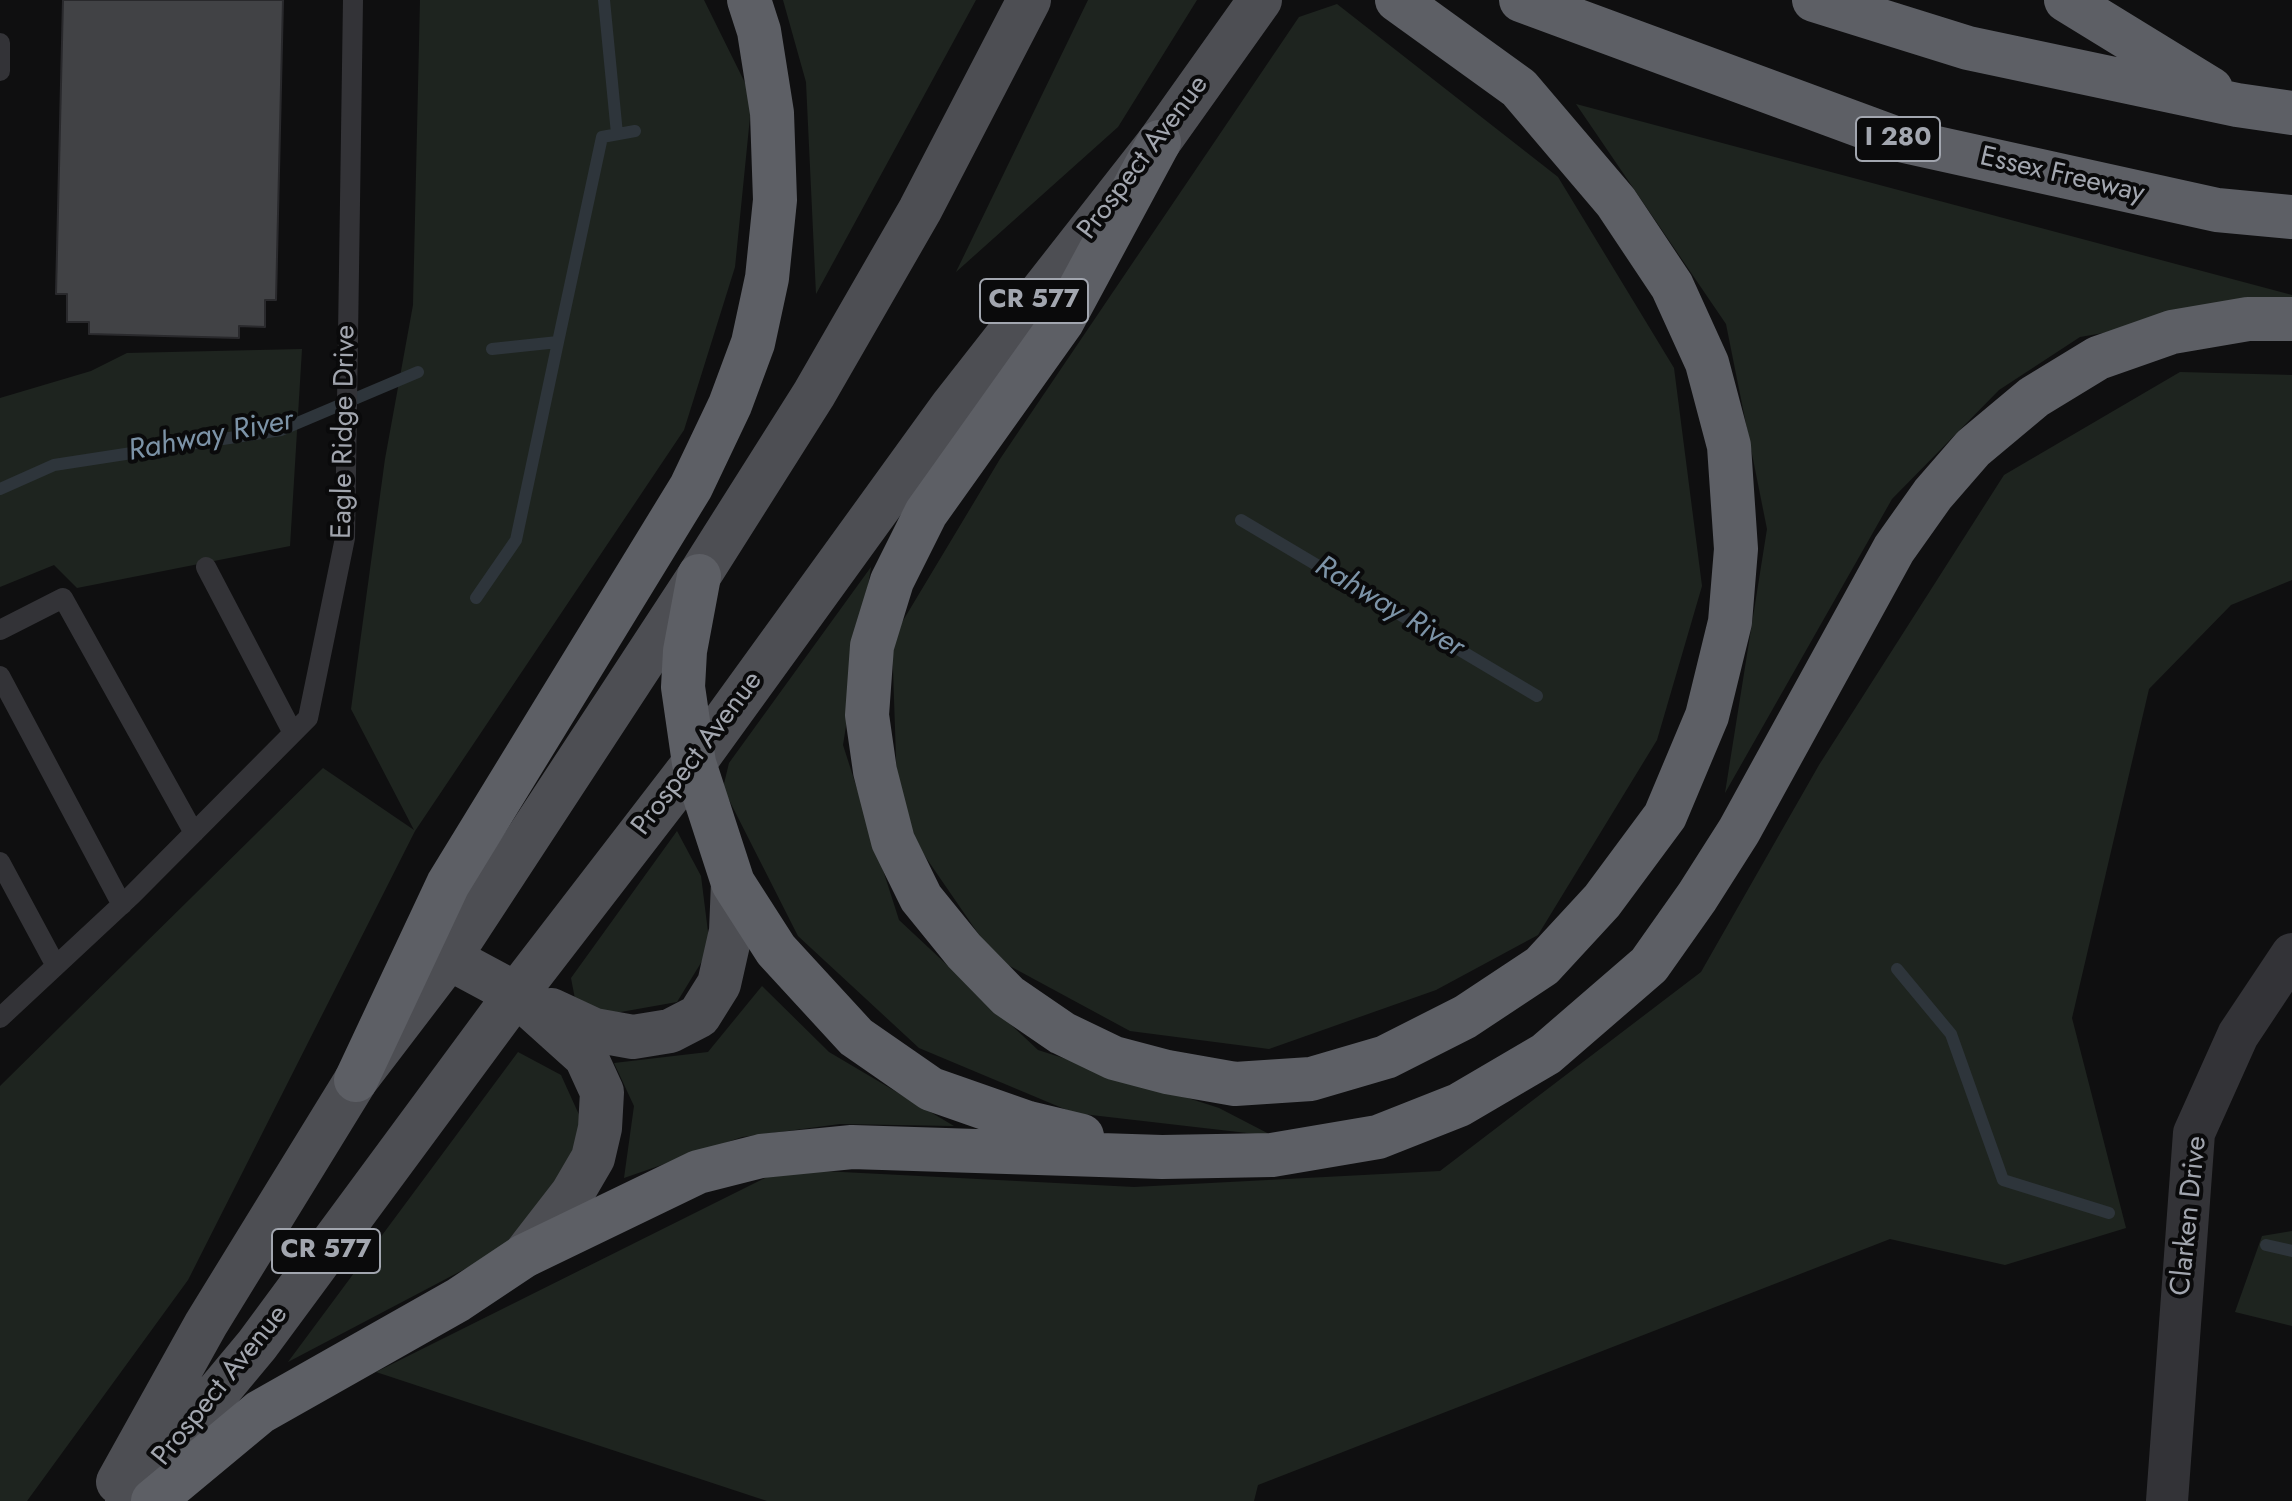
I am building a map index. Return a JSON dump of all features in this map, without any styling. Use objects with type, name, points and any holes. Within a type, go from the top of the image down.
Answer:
[{"type":"highway","points":[[356,1080],[448,884],[691,487],[730,405],[753,343],[767,278],[775,200],[772,113],[759,31],[749,0]]},
{"type":"highway","points":[[1159,142],[1062,322],[926,513],[892,581],[872,646],[867,715],[875,771],[893,841],[921,898],[964,951],[1008,996],[1062,1033],[1114,1058],[1235,1084],[1311,1079],[1386,1057],[1465,1017],[1542,966],[1602,901],[1665,816],[1707,716],[1730,622],[1736,549],[1729,446],[1707,363],[1672,286],[1616,202],[1519,88],[1397,0]]},
{"type":"highway","name":"Essex Freeway","points":[[1521,0],[1900,140],[2217,210],[2292,217]]},
{"type":"highway","points":[[1814,0],[1968,48],[2237,105],[2292,113]]},
{"type":"highway","points":[[2066,0],[2237,105]]},
{"type":"highway","points":[[153,1501],[260,1412],[458,1300],[524,1256],[698,1172],[761,1156],[852,1147],[1162,1157],[1272,1155],[1378,1137],[1459,1105],[1546,1054],[1649,965],[1739,831],[1894,549],[1933,494],[1973,448],[2034,397],[2098,358],[2172,332],[2248,319],[2292,319]]},
{"type":"highway","points":[[699,576],[685,651],[683,687],[694,763],[733,883],[776,950],[856,1037],[931,1089],[1028,1123],[1162,1157]]},
{"type":"main road","name":"Prospect Avenue","points":[[107,1501],[206,1324],[356,1080],[449,958],[814,394],[913,224],[1029,0]]},
{"type":"main road","name":"Prospect Avenue","points":[[127,1501],[257,1345],[516,994],[694,763],[953,405],[1159,142],[1260,0]]},
{"type":"main road","points":[[449,958],[516,994],[594,1030],[633,1037],[670,1031],[699,1016],[719,984],[731,931],[733,883]]},
{"type":"main road","points":[[516,994],[586,1057],[602,1092],[600,1128],[593,1158],[572,1194],[524,1256]]},
{"type":"street","name":"Clarken Drive","points":[[2167,1501],[2194,1133],[2238,1035],[2292,954]]},
{"type":"lane","name":"Eagle Ridge Drive","points":[[0,1018],[122,905],[308,718],[345,538],[353,0]]},
{"type":"lane","points":[[0,43],[0,71]]},
{"type":"lane","points":[[206,567],[293,733]]},
{"type":"lane","points":[[0,630],[63,598],[194,833]]},
{"type":"lane","points":[[0,676],[122,905]]},
{"type":"lane","points":[[0,862],[56,966]]},
{"type":"shaded area","points":[[420,0],[704,0],[752,97],[735,267],[684,430],[415,831],[188,1280],[27,1501],[0,1501],[0,1086],[323,768],[414,830],[351,709],[385,459],[413,305]]},
{"type":"shaded area","points":[[783,0],[976,0],[816,294],[806,82]]},
{"type":"shaded area","points":[[1088,0],[1197,0],[1118,127],[956,272]]},
{"type":"shaded area","points":[[1337,4],[1558,177],[1674,368],[1702,586],[1657,740],[1538,935],[1436,990],[1269,1049],[1130,1031],[995,958],[898,817],[892,639],[1000,459],[1299,17]]},
{"type":"shaded area","points":[[1576,104],[2292,295],[2292,300],[2080,337],[1999,390],[1892,499],[1725,793],[1767,529],[1726,324]]},
{"type":"shaded area","points":[[302,349],[290,546],[77,588],[54,565],[0,587],[0,398],[91,371],[127,353]]},
{"type":"shaded area","points":[[2180,372],[2292,375],[2292,580],[2231,605],[2149,689],[2072,1018],[2126,1228],[2005,1265],[1890,1239],[1258,1485],[1254,1501],[767,1501],[376,1372],[783,1169],[1134,1187],[1440,1171],[1701,972],[1819,765],[2004,475]]},
{"type":"shaded area","points":[[871,567],[843,745],[899,920],[1038,1050],[1219,1108],[1273,1136],[1074,1113],[919,1048],[798,936],[723,788],[729,763]]},
{"type":"shaded area","points":[[677,831],[701,876],[710,948],[677,1002],[615,1013],[576,1004],[571,978]]},
{"type":"shaded area","points":[[762,986],[829,1052],[954,1126],[840,1124],[742,1137],[624,1178],[634,1106],[614,1063],[708,1052]]},
{"type":"shaded area","points":[[518,1052],[561,1075],[585,1128],[553,1188],[499,1251],[288,1362]]},
{"type":"shaded area","points":[[2292,1231],[2292,1326],[2235,1312],[2262,1236]]},
{"type":"building","points":[[63,0],[283,0],[276,300],[265,300],[265,327],[239,326],[239,338],[89,334],[89,322],[67,322],[67,294],[56,294]]},
{"type":"waterway","points":[[604,0],[617,134]]},
{"type":"waterway","name":"Rahway River","points":[[492,349],[558,342],[602,137],[635,131]]},
{"type":"waterway","points":[[476,598],[516,540],[558,342]]},
{"type":"waterway","name":"Rahway River","points":[[0,489],[54,465],[281,430],[418,372]]},
{"type":"waterway","name":"Rahway River","points":[[1241,520],[1537,696]]},
{"type":"waterway","name":"Rahway River","points":[[1897,969],[1951,1034],[2003,1180],[2109,1213]]},
{"type":"waterway","name":"Rahway River","points":[[2266,1245],[2292,1251]]}]
